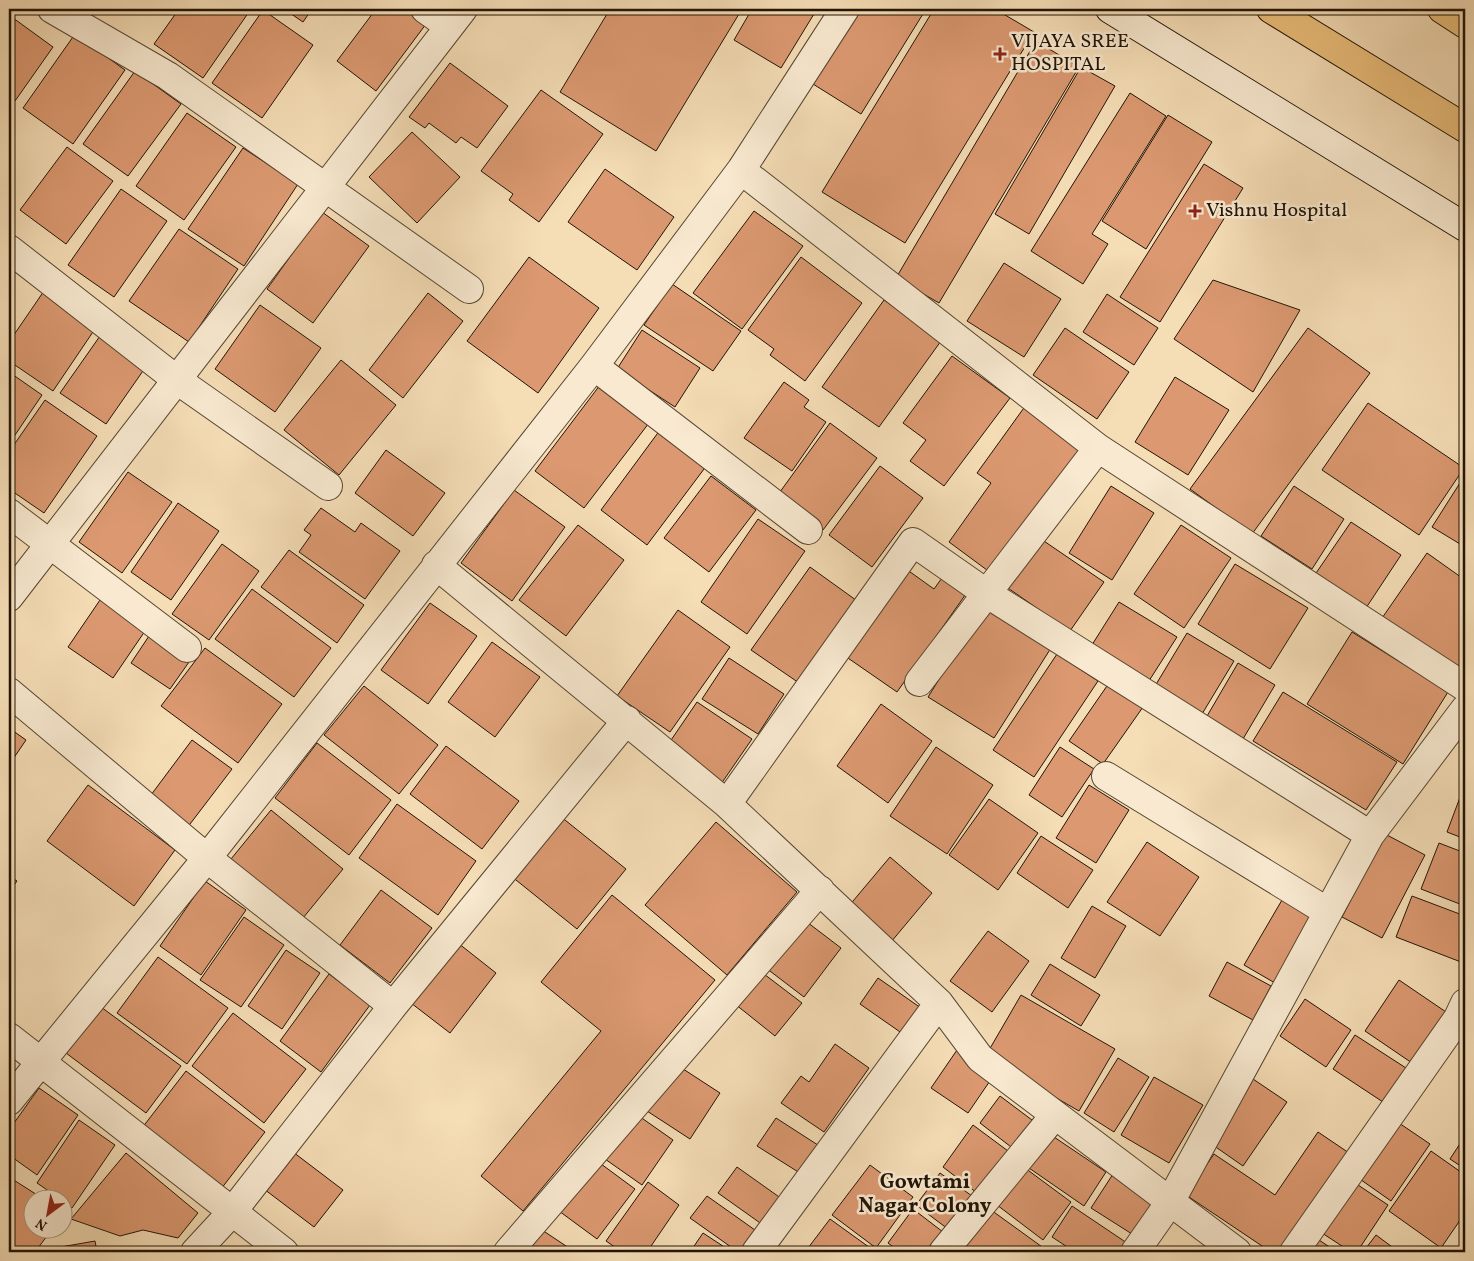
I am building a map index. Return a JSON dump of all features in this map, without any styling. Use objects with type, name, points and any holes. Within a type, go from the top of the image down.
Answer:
[{"type":"highway","points":[[1271,9],[1465,128]]},
{"type":"highway","points":[[1442,9],[1465,24]]},
{"type":"street","points":[[52,9],[168,76],[469,289]]},
{"type":"street","points":[[9,597],[456,18],[425,9]]},
{"type":"street","points":[[9,1101],[207,858],[594,366],[741,170],[845,9]]},
{"type":"street","points":[[1110,9],[1465,228]]},
{"type":"street","points":[[741,170],[1098,448],[1465,688]]},
{"type":"street","points":[[9,249],[177,380],[328,486]]},
{"type":"street","points":[[594,366],[808,530]]},
{"type":"street","points":[[919,682],[1098,448]]},
{"type":"street","points":[[9,513],[187,648]]},
{"type":"street","points":[[727,804],[913,542],[986,594],[1370,835]]},
{"type":"street","points":[[436,565],[727,804],[939,1003],[980,1058],[1054,1116],[1237,1252]]},
{"type":"street","points":[[9,692],[207,858],[393,1006]]},
{"type":"street","points":[[1135,1252],[1170,1202],[1370,835],[1465,710]]},
{"type":"street","points":[[195,1252],[232,1212],[393,1006],[627,720]]},
{"type":"street","points":[[1106,776],[1328,912]]},
{"type":"street","points":[[508,1252],[820,890]]},
{"type":"street","points":[[756,1252],[939,1003]]},
{"type":"street","points":[[1294,1252],[1458,1018],[1465,1003]]},
{"type":"street","points":[[9,1037],[284,1252]]},
{"type":"street","points":[[943,1252],[1054,1116]]},
{"type":"building","points":[[179,9],[251,9],[203,78],[154,44]]},
{"type":"building","points":[[284,9],[312,9],[303,22]]},
{"type":"building","points":[[376,9],[423,9],[432,16],[376,91],[337,61]]},
{"type":"building","points":[[610,9],[742,9],[656,151],[560,92]]},
{"type":"building","points":[[752,9],[817,9],[781,68],[734,40]]},
{"type":"building","points":[[860,9],[926,9],[861,114],[813,84]]},
{"type":"building","points":[[934,9],[995,9],[1034,32],[905,243],[822,192]]},
{"type":"building","points":[[263,10],[313,45],[262,118],[212,83]]},
{"type":"building","points":[[9,15],[53,47],[15,101],[9,96]]},
{"type":"building","points":[[75,34],[125,70],[73,144],[23,108]]},
{"type":"building","points":[[1036,41],[1079,67],[939,303],[896,278]]},
{"type":"building","points":[[450,63],[508,106],[477,148],[461,137],[456,143],[429,123],[425,128],[409,117]]},
{"type":"building","points":[[1081,67],[1115,86],[1029,234],[995,214]]},
{"type":"building","points":[[135,71],[181,104],[128,176],[83,144]]},
{"type":"building","points":[[541,90],[603,134],[539,222],[509,200],[513,194],[481,171]]},
{"type":"building","points":[[1130,93],[1166,116],[1092,234],[1108,244],[1083,284],[1031,251]]},
{"type":"building","points":[[187,113],[236,147],[184,220],[136,186]]},
{"type":"building","points":[[1168,115],[1212,142],[1146,249],[1102,221]]},
{"type":"building","points":[[412,132],[460,177],[417,223],[369,177]]},
{"type":"building","points":[[67,147],[113,181],[66,244],[20,210]]},
{"type":"building","points":[[243,148],[298,184],[244,266],[188,229]]},
{"type":"building","points":[[1204,164],[1243,188],[1160,322],[1120,297]]},
{"type":"building","points":[[605,169],[674,217],[637,270],[568,222]]},
{"type":"building","points":[[121,189],[167,221],[114,297],[68,265]]},
{"type":"building","points":[[754,211],[803,246],[742,329],[693,293]]},
{"type":"building","points":[[322,212],[369,246],[313,323],[267,289]]},
{"type":"building","points":[[179,229],[238,269],[189,342],[129,301]]},
{"type":"building","points":[[529,257],[599,308],[538,393],[467,341]]},
{"type":"building","points":[[801,257],[862,303],[805,381],[770,355],[774,349],[748,330]]},
{"type":"building","points":[[1004,263],[1061,299],[1024,357],[967,321]]},
{"type":"building","points":[[1213,280],[1300,310],[1253,392],[1174,339]]},
{"type":"building","points":[[672,284],[741,331],[713,371],[644,325]]},
{"type":"building","points":[[46,288],[99,323],[53,391],[9,361],[9,342]]},
{"type":"building","points":[[428,293],[463,321],[403,398],[369,370]]},
{"type":"building","points":[[1107,294],[1158,328],[1134,365],[1083,332]]},
{"type":"building","points":[[884,300],[941,341],[879,427],[822,387]]},
{"type":"building","points":[[260,305],[321,348],[275,412],[215,369]]},
{"type":"building","points":[[1065,328],[1129,372],[1097,419],[1033,375]]},
{"type":"building","points":[[1308,328],[1370,373],[1252,534],[1190,489]]},
{"type":"building","points":[[642,330],[700,368],[675,407],[617,369]]},
{"type":"building","points":[[100,336],[145,368],[106,424],[60,393]]},
{"type":"building","points":[[952,356],[1010,398],[944,486],[910,461],[926,440],[903,423]]},
{"type":"building","points":[[341,360],[396,405],[339,475],[284,430]]},
{"type":"building","points":[[9,372],[42,395],[9,444]]},
{"type":"building","points":[[1175,377],[1229,410],[1188,475],[1135,442]]},
{"type":"building","points":[[784,382],[809,400],[804,407],[826,422],[792,471],[744,438]]},
{"type":"building","points":[[600,385],[649,423],[584,508],[535,471]]},
{"type":"building","points":[[45,400],[97,436],[44,513],[9,489],[9,452]]},
{"type":"building","points":[[1368,403],[1464,468],[1419,535],[1322,470]]},
{"type":"building","points":[[1026,405],[1083,445],[991,573],[949,542],[991,483],[977,473]]},
{"type":"building","points":[[830,423],[877,458],[823,530],[777,496]]},
{"type":"building","points":[[660,430],[707,465],[647,545],[601,510]]},
{"type":"building","points":[[386,450],[445,493],[413,536],[355,493]]},
{"type":"building","points":[[880,466],[923,498],[872,567],[829,535]]},
{"type":"building","points":[[128,472],[172,502],[122,573],[79,542]]},
{"type":"building","points":[[1465,475],[1465,547],[1432,527]]},
{"type":"building","points":[[711,476],[756,510],[709,572],[664,538]]},
{"type":"building","points":[[1111,486],[1154,513],[1112,580],[1069,553]]},
{"type":"building","points":[[1294,486],[1344,519],[1312,569],[1261,536]]},
{"type":"building","points":[[514,490],[565,527],[512,601],[461,563]]},
{"type":"building","points":[[178,503],[219,531],[171,600],[131,572]]},
{"type":"building","points":[[321,508],[355,532],[361,523],[400,551],[365,599],[299,552],[311,535],[304,530]]},
{"type":"building","points":[[758,519],[805,551],[747,634],[701,602]]},
{"type":"building","points":[[1351,522],[1401,555],[1364,611],[1314,576]]},
{"type":"building","points":[[578,525],[624,560],[566,636],[519,600]]},
{"type":"building","points":[[1181,525],[1231,558],[1184,628],[1134,594]]},
{"type":"building","points":[[1038,537],[1104,582],[1070,631],[1005,586]]},
{"type":"building","points":[[222,544],[259,571],[209,640],[172,614]]},
{"type":"building","points":[[289,550],[364,605],[337,643],[261,587]]},
{"type":"building","points":[[1427,553],[1465,580],[1465,681],[1380,621]]},
{"type":"building","points":[[1235,564],[1308,608],[1270,669],[1198,624]]},
{"type":"building","points":[[810,567],[860,603],[802,685],[751,650]]},
{"type":"building","points":[[906,569],[934,589],[944,575],[968,591],[897,692],[845,656]]},
{"type":"building","points":[[252,589],[331,648],[294,697],[215,639]]},
{"type":"building","points":[[100,600],[145,631],[113,678],[68,647]]},
{"type":"building","points":[[1119,602],[1177,637],[1147,684],[1090,648]]},
{"type":"building","points":[[430,603],[477,636],[428,704],[381,670]]},
{"type":"building","points":[[985,606],[1051,648],[994,738],[928,697]]},
{"type":"building","points":[[678,610],[730,647],[670,732],[617,696]]},
{"type":"building","points":[[1352,632],[1448,692],[1403,764],[1307,704]]},
{"type":"building","points":[[1187,633],[1234,661],[1199,719],[1152,691]]},
{"type":"building","points":[[149,636],[189,662],[170,689],[131,663]]},
{"type":"building","points":[[492,642],[540,677],[495,737],[448,702]]},
{"type":"building","points":[[205,648],[282,704],[238,763],[161,706]]},
{"type":"building","points":[[1057,654],[1098,681],[1034,777],[993,750]]},
{"type":"building","points":[[729,658],[784,694],[758,734],[702,699]]},
{"type":"building","points":[[1238,663],[1275,685],[1240,744],[1203,723]]},
{"type":"building","points":[[1109,683],[1143,707],[1103,764],[1069,741]]},
{"type":"building","points":[[364,686],[438,745],[399,794],[324,735]]},
{"type":"building","points":[[1283,692],[1397,762],[1366,810],[1253,741]]},
{"type":"building","points":[[697,702],[752,739],[721,784],[667,746]]},
{"type":"building","points":[[881,704],[932,741],[888,803],[837,766]]},
{"type":"building","points":[[9,728],[26,740],[9,765]]},
{"type":"building","points":[[192,740],[232,769],[187,828],[148,799]]},
{"type":"building","points":[[317,743],[391,800],[349,855],[275,798]]},
{"type":"building","points":[[446,746],[519,801],[482,849],[410,794]]},
{"type":"building","points":[[936,747],[993,785],[947,854],[890,816]]},
{"type":"building","points":[[1060,747],[1094,769],[1062,817],[1029,795]]},
{"type":"building","points":[[1465,784],[1465,839],[1447,832]]},
{"type":"building","points":[[88,785],[175,850],[134,906],[47,841]]},
{"type":"building","points":[[1089,785],[1129,810],[1096,863],[1056,838]]},
{"type":"building","points":[[989,799],[1038,833],[998,890],[949,855]]},
{"type":"building","points":[[397,804],[476,861],[438,915],[359,858]]},
{"type":"building","points":[[271,810],[343,869],[303,918],[231,859]]},
{"type":"building","points":[[560,816],[626,869],[577,929],[511,876]]},
{"type":"building","points":[[716,822],[797,892],[727,975],[645,905]]},
{"type":"building","points":[[1385,834],[1425,855],[1382,938],[1342,917]]},
{"type":"building","points":[[1041,836],[1093,870],[1068,908],[1017,873]]},
{"type":"building","points":[[1147,842],[1199,877],[1160,936],[1107,902]]},
{"type":"building","points":[[1439,843],[1465,853],[1465,906],[1421,889]]},
{"type":"building","points":[[890,857],[932,893],[891,942],[848,907]]},
{"type":"building","points":[[9,876],[17,881],[9,892]]},
{"type":"building","points":[[205,881],[246,910],[201,975],[160,946]]},
{"type":"building","points":[[381,890],[432,928],[390,983],[340,945]]},
{"type":"building","points":[[612,895],[715,980],[523,1211],[481,1176],[601,1031],[541,982]]},
{"type":"building","points":[[1412,896],[1465,916],[1465,953],[1461,962],[1396,937]]},
{"type":"building","points":[[1282,900],[1314,919],[1275,983],[1244,965]]},
{"type":"building","points":[[1092,906],[1126,926],[1095,978],[1061,958]]},
{"type":"building","points":[[244,917],[284,945],[241,1007],[200,980]]},
{"type":"building","points":[[803,919],[841,948],[804,997],[766,968]]},
{"type":"building","points":[[988,931],[1029,961],[992,1012],[950,981]]},
{"type":"building","points":[[458,943],[496,973],[450,1033],[411,1003]]},
{"type":"building","points":[[286,950],[320,973],[282,1029],[248,1006]]},
{"type":"building","points":[[158,957],[228,1008],[187,1064],[117,1013]]},
{"type":"building","points":[[1227,962],[1271,986],[1253,1020],[1209,996]]},
{"type":"building","points":[[1050,964],[1100,995],[1081,1026],[1031,995]]},
{"type":"building","points":[[760,971],[802,1003],[775,1036],[735,1004]]},
{"type":"building","points":[[329,974],[370,1005],[321,1072],[280,1041]]},
{"type":"building","points":[[878,978],[921,1008],[903,1034],[860,1004]]},
{"type":"building","points":[[1399,980],[1449,1014],[1415,1065],[1365,1031]]},
{"type":"building","points":[[1021,995],[1115,1049],[1079,1111],[985,1057]]},
{"type":"building","points":[[1305,999],[1351,1030],[1326,1067],[1280,1036]]},
{"type":"building","points":[[101,1007],[181,1066],[146,1113],[66,1053]]},
{"type":"building","points":[[233,1013],[306,1069],[264,1123],[192,1066]]},
{"type":"building","points":[[1355,1035],[1406,1068],[1383,1102],[1333,1069]]},
{"type":"building","points":[[835,1044],[869,1068],[824,1132],[781,1103],[801,1076],[809,1082]]},
{"type":"building","points":[[957,1050],[994,1075],[968,1113],[931,1088]]},
{"type":"building","points":[[1118,1058],[1149,1077],[1114,1132],[1084,1113]]},
{"type":"building","points":[[677,1065],[720,1093],[690,1139],[647,1111]]},
{"type":"building","points":[[186,1071],[265,1132],[221,1189],[142,1128]]},
{"type":"building","points":[[1154,1077],[1203,1105],[1169,1163],[1121,1135]]},
{"type":"building","points":[[1253,1079],[1287,1102],[1243,1166],[1210,1143]]},
{"type":"building","points":[[39,1088],[78,1115],[37,1175],[9,1155],[9,1130]]},
{"type":"building","points":[[1000,1096],[1036,1123],[1015,1150],[980,1123]]},
{"type":"building","points":[[636,1114],[673,1140],[642,1185],[605,1159]]},
{"type":"building","points":[[776,1118],[821,1147],[803,1175],[757,1146]]},
{"type":"building","points":[[79,1120],[115,1145],[72,1208],[72,1188],[44,1188],[37,1183]]},
{"type":"building","points":[[1396,1121],[1430,1144],[1391,1201],[1357,1177]]},
{"type":"building","points":[[973,1125],[1008,1151],[977,1193],[943,1167]]},
{"type":"building","points":[[1318,1132],[1352,1155],[1286,1252],[1271,1252],[1186,1195],[1214,1154],[1275,1195]]},
{"type":"building","points":[[1051,1135],[1106,1172],[1084,1206],[1029,1168]]},
{"type":"building","points":[[1465,1136],[1465,1169],[1450,1159]]},
{"type":"building","points":[[289,1149],[343,1190],[314,1227],[260,1186]]},
{"type":"building","points":[[1431,1151],[1465,1175],[1465,1213],[1441,1248],[1389,1211]]},
{"type":"building","points":[[126,1153],[198,1213],[178,1238],[143,1230],[120,1236],[72,1218]]},
{"type":"building","points":[[597,1161],[635,1189],[597,1239],[559,1211]]},
{"type":"building","points":[[870,1165],[913,1197],[876,1248],[832,1215]]},
{"type":"building","points":[[737,1167],[782,1199],[763,1225],[718,1193]]},
{"type":"building","points":[[1025,1168],[1071,1202],[1043,1240],[997,1205]]},
{"type":"building","points":[[940,1173],[972,1196],[948,1229],[916,1205]]},
{"type":"building","points":[[1113,1174],[1154,1200],[1132,1234],[1091,1208]]},
{"type":"building","points":[[9,1177],[26,1188],[22,1188],[22,1238],[46,1238],[35,1252],[9,1252]]},
{"type":"building","points":[[1349,1179],[1388,1205],[1357,1252],[1351,1252],[1316,1229]]},
{"type":"building","points":[[648,1182],[679,1205],[647,1252],[622,1252],[606,1241]]},
{"type":"building","points":[[707,1196],[762,1235],[750,1252],[738,1252],[690,1218]]},
{"type":"building","points":[[1072,1206],[1127,1243],[1121,1252],[1075,1252],[1052,1237]]},
{"type":"building","points":[[913,1209],[943,1232],[928,1252],[900,1252],[888,1243]]},
{"type":"building","points":[[991,1210],[1045,1249],[1043,1252],[971,1252],[964,1247]]},
{"type":"building","points":[[830,1219],[873,1250],[872,1252],[805,1252]]},
{"type":"building","points":[[542,1230],[575,1252],[527,1252]]},
{"type":"building","points":[[703,1233],[732,1252],[690,1252]]},
{"type":"building","points":[[1376,1235],[1399,1252],[1363,1252]]},
{"type":"building","points":[[1313,1236],[1337,1252],[1302,1252]]},
{"type":"building","points":[[95,1241],[97,1252],[55,1252],[55,1248]]},
{"type":"place","name":"VIJAYA SREE HOSPITAL","points":[[1000,54]]},
{"type":"place","name":"Vishnu Hospital","points":[[1195,211]]},
{"type":"district","name":"Gowtami Nagar Colony","points":[[925,1194]]}]
